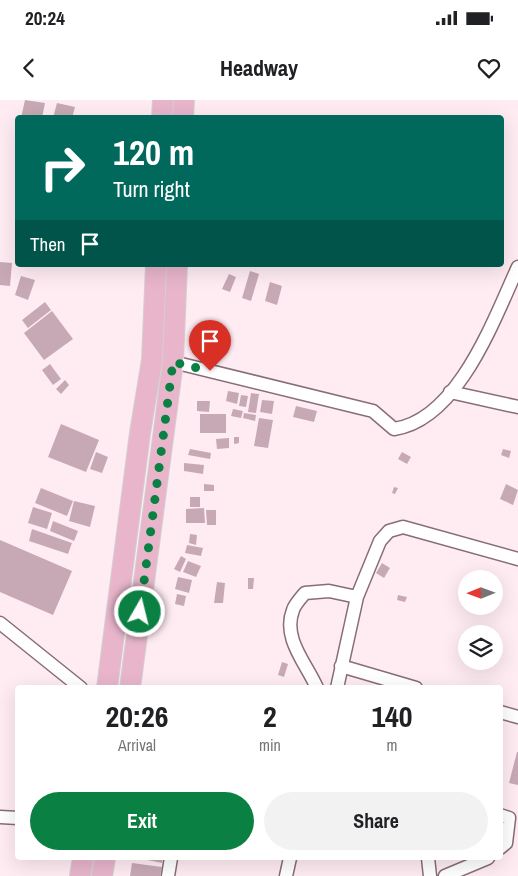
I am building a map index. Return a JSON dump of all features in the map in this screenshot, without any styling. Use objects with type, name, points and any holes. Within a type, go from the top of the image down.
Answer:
[{"type":"main road","points":[[162,115],[163,100]]},
{"type":"main road","points":[[183,115],[184,100]]},
{"type":"main road","points":[[107,685],[140,433],[152,360],[156,267]]},
{"type":"main road","points":[[130,685],[173,362],[177,267]]},
{"type":"main road","points":[[80,876],[83,860]]},
{"type":"main road","points":[[102,876],[105,860]]},
{"type":"street","points":[[173,362],[373,411],[394,429],[406,427],[424,419],[450,392],[471,366],[518,267]]},
{"type":"street","points":[[450,392],[518,407]]},
{"type":"street","points":[[338,685],[357,597],[380,541],[389,531],[403,527],[518,559]]},
{"type":"street","points":[[315,685],[290,633],[293,609],[305,593],[330,590],[357,597]]},
{"type":"street","points":[[0,623],[77,685]]},
{"type":"street","points":[[342,666],[406,685]]},
{"type":"street","points":[[503,713],[518,717]]},
{"type":"street","points":[[503,816],[510,818],[506,843],[503,846]]},
{"type":"street","points":[[0,817],[15,818]]},
{"type":"street","points":[[168,876],[171,860]]},
{"type":"street","points":[[286,876],[290,860]]},
{"type":"street","points":[[428,860],[430,876]]},
{"type":"street","points":[[445,876],[483,860]]},
{"type":"building","points":[[25,100],[45,103],[43,115],[22,115]]},
{"type":"building","points":[[57,103],[75,107],[73,115],[54,115]]},
{"type":"building","points":[[0,262],[12,263],[10,286],[0,285]]},
{"type":"building","points":[[250,271],[259,274],[251,301],[242,298]]},
{"type":"building","points":[[229,274],[236,277],[230,292],[222,289]]},
{"type":"building","points":[[21,276],[35,280],[28,300],[15,295]]},
{"type":"building","points":[[270,282],[282,286],[277,305],[265,301]]},
{"type":"building","points":[[45,302],[51,310],[28,328],[22,320]]},
{"type":"building","points":[[52,311],[73,339],[44,360],[24,333]]},
{"type":"building","points":[[50,364],[61,379],[53,385],[42,370]]},
{"type":"building","points":[[65,380],[69,385],[61,394],[56,389]]},
{"type":"building","points":[[228,391],[239,393],[237,404],[226,401]]},
{"type":"building","points":[[251,393],[259,394],[256,413],[248,412]]},
{"type":"building","points":[[241,395],[248,396],[246,407],[239,406]]},
{"type":"building","points":[[262,400],[274,401],[272,414],[260,412]]},
{"type":"building","points":[[197,401],[210,401],[209,412],[197,411]]},
{"type":"building","points":[[296,406],[317,411],[314,422],[293,417]]},
{"type":"building","points":[[233,409],[243,411],[241,418],[231,416]]},
{"type":"building","points":[[244,413],[256,415],[255,421],[243,418]]},
{"type":"building","points":[[200,414],[226,414],[226,433],[200,433]]},
{"type":"building","points":[[259,418],[273,420],[268,448],[254,446]]},
{"type":"building","points":[[61,424],[99,440],[86,472],[48,457]]},
{"type":"building","points":[[234,437],[239,437],[239,443],[234,444]]},
{"type":"building","points":[[229,438],[229,448],[217,449],[216,439]]},
{"type":"building","points":[[190,449],[211,453],[210,459],[188,455]]},
{"type":"building","points":[[503,449],[511,451],[509,458],[501,455]]},
{"type":"building","points":[[96,452],[108,457],[102,473],[90,469]]},
{"type":"building","points":[[402,452],[411,457],[407,464],[398,459]]},
{"type":"building","points":[[184,463],[204,465],[203,474],[184,471]]},
{"type":"building","points":[[204,484],[214,485],[214,491],[204,491]]},
{"type":"building","points":[[506,484],[518,490],[513,505],[500,499]]},
{"type":"building","points":[[394,487],[398,488],[395,494],[392,493]]},
{"type":"building","points":[[41,488],[73,501],[67,516],[35,503]]},
{"type":"building","points":[[190,497],[200,497],[200,507],[190,507]]},
{"type":"building","points":[[74,501],[95,506],[90,527],[69,521]]},
{"type":"building","points":[[33,507],[52,513],[47,529],[28,523]]},
{"type":"building","points":[[204,508],[205,523],[186,523],[186,509]]},
{"type":"building","points":[[206,510],[216,510],[216,525],[207,525]]},
{"type":"building","points":[[53,521],[78,531],[74,541],[50,531]]},
{"type":"building","points":[[32,529],[72,543],[68,554],[29,541]]},
{"type":"building","points":[[190,534],[197,535],[196,545],[189,543]]},
{"type":"building","points":[[0,540],[72,571],[53,615],[0,592]]},
{"type":"building","points":[[187,545],[203,548],[201,556],[185,553]]},
{"type":"building","points":[[181,556],[186,559],[180,572],[174,569]]},
{"type":"building","points":[[188,561],[201,566],[196,577],[183,572]]},
{"type":"building","points":[[382,563],[390,568],[384,578],[376,573]]},
{"type":"building","points":[[178,577],[192,580],[189,593],[175,589]]},
{"type":"building","points":[[248,578],[254,578],[253,589],[248,589]]},
{"type":"building","points":[[217,582],[225,583],[223,603],[214,603]]},
{"type":"building","points":[[177,594],[186,596],[184,606],[175,604]]},
{"type":"building","points":[[398,595],[407,597],[405,602],[397,600]]},
{"type":"building","points":[[282,662],[288,664],[284,677],[278,675]]},
{"type":"building","points":[[518,752],[518,785],[509,783]]},
{"type":"building","points":[[148,860],[163,860],[162,863]]},
{"type":"building","points":[[132,863],[162,867],[160,876],[130,876]]},
{"type":"route","points":[[140,612],[173,362],[210,371]]}]
